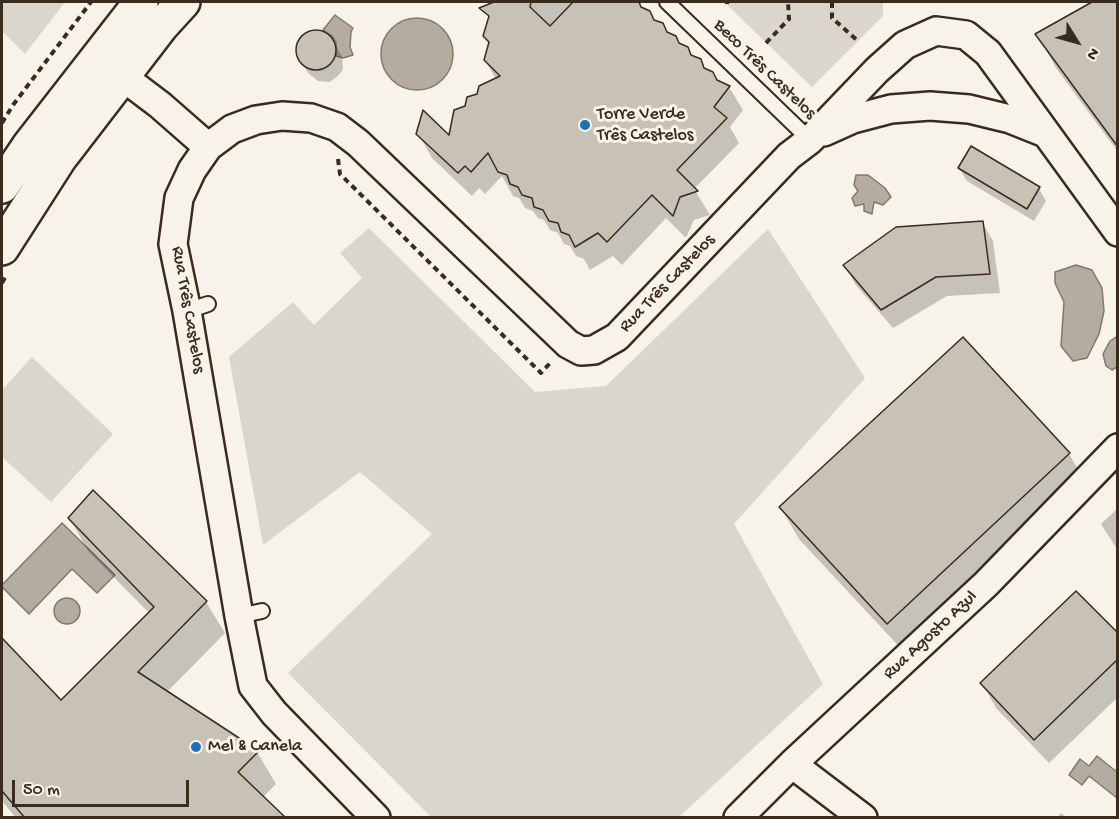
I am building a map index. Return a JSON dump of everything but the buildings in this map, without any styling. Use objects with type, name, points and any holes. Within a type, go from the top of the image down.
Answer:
[{"type":"main road","points":[[2,186],[29,146],[141,2]]},
{"type":"main road","points":[[5,261],[59,159],[162,25],[183,2]]},
{"type":"street","name":"Rua Três Castelos","points":[[810,140],[878,69],[905,45],[936,31],[966,35],[988,53],[1118,232]]},
{"type":"street","points":[[123,78],[160,105],[208,147]]},
{"type":"street","name":"Rua Três Castelos","points":[[376,818],[262,699],[253,686],[250,613],[197,308],[173,244],[178,198],[192,170],[208,147],[232,129],[256,120],[282,116],[311,118],[337,127],[358,143],[568,344],[581,351],[594,350],[617,337],[789,156],[829,129],[853,119],[891,109],[930,106],[969,109],[1010,119],[1045,133]]},
{"type":"street","name":"Rua Agosto Azul","points":[[738,818],[792,764],[986,584],[1118,448]]},
{"type":"street","points":[[792,764],[863,818]]},
{"type":"lane","name":"Beco Três Castelos","points":[[667,2],[810,140]]},
{"type":"path","points":[[2,123],[13,105],[91,2]]},
{"type":"path","points":[[766,43],[789,20],[788,2]]},
{"type":"path","points":[[832,2],[832,18],[858,41]]},
{"type":"path","points":[[2,283],[5,261]]},
{"type":"shaded area","points":[[2,2],[65,2],[25,54],[2,31]]},
{"type":"shaded area","points":[[724,2],[883,2],[883,16],[812,87]]},
{"type":"shaded area","points":[[335,15],[353,28],[350,47],[353,55],[343,58],[336,56],[336,42],[323,30]]},
{"type":"shaded area","points":[[417,18],[431,21],[443,28],[450,40],[453,54],[450,68],[443,80],[431,87],[417,90],[403,87],[391,80],[384,68],[381,54],[384,40],[391,28],[403,21]]},
{"type":"shaded area","points":[[856,175],[868,175],[885,188],[891,197],[883,205],[874,202],[872,214],[864,211],[864,204],[855,206],[852,198],[858,191],[854,185]]},
{"type":"shaded area","points":[[369,228],[535,392],[606,386],[768,229],[865,378],[734,524],[823,684],[679,817],[431,817],[288,673],[432,534],[360,472],[263,545],[229,357],[293,302],[314,325],[362,278],[340,253]]},
{"type":"shaded area","points":[[1076,265],[1092,270],[1102,288],[1104,311],[1099,334],[1087,358],[1073,361],[1061,346],[1064,302],[1055,283],[1055,272]]},
{"type":"shaded area","points":[[1116,337],[1117,367],[1112,370],[1106,366],[1103,354],[1110,341]]},
{"type":"shaded area","points":[[32,357],[113,434],[51,502],[2,457],[2,390]]},
{"type":"shaded area","points":[[62,523],[115,575],[97,593],[72,569],[29,614],[2,585]]},
{"type":"shaded area","points":[[67,598],[77,601],[80,611],[77,621],[67,624],[57,621],[54,611],[57,601]]},
{"type":"shaded area","points":[[1097,756],[1117,772],[1117,798],[1089,776],[1082,785],[1069,775],[1080,759],[1089,766]]},
{"type":"place","name":"Torre Verde Três Castelos","points":[[585,125]]},
{"type":"place","name":"Mel & Canela","points":[[196,747]]}]
